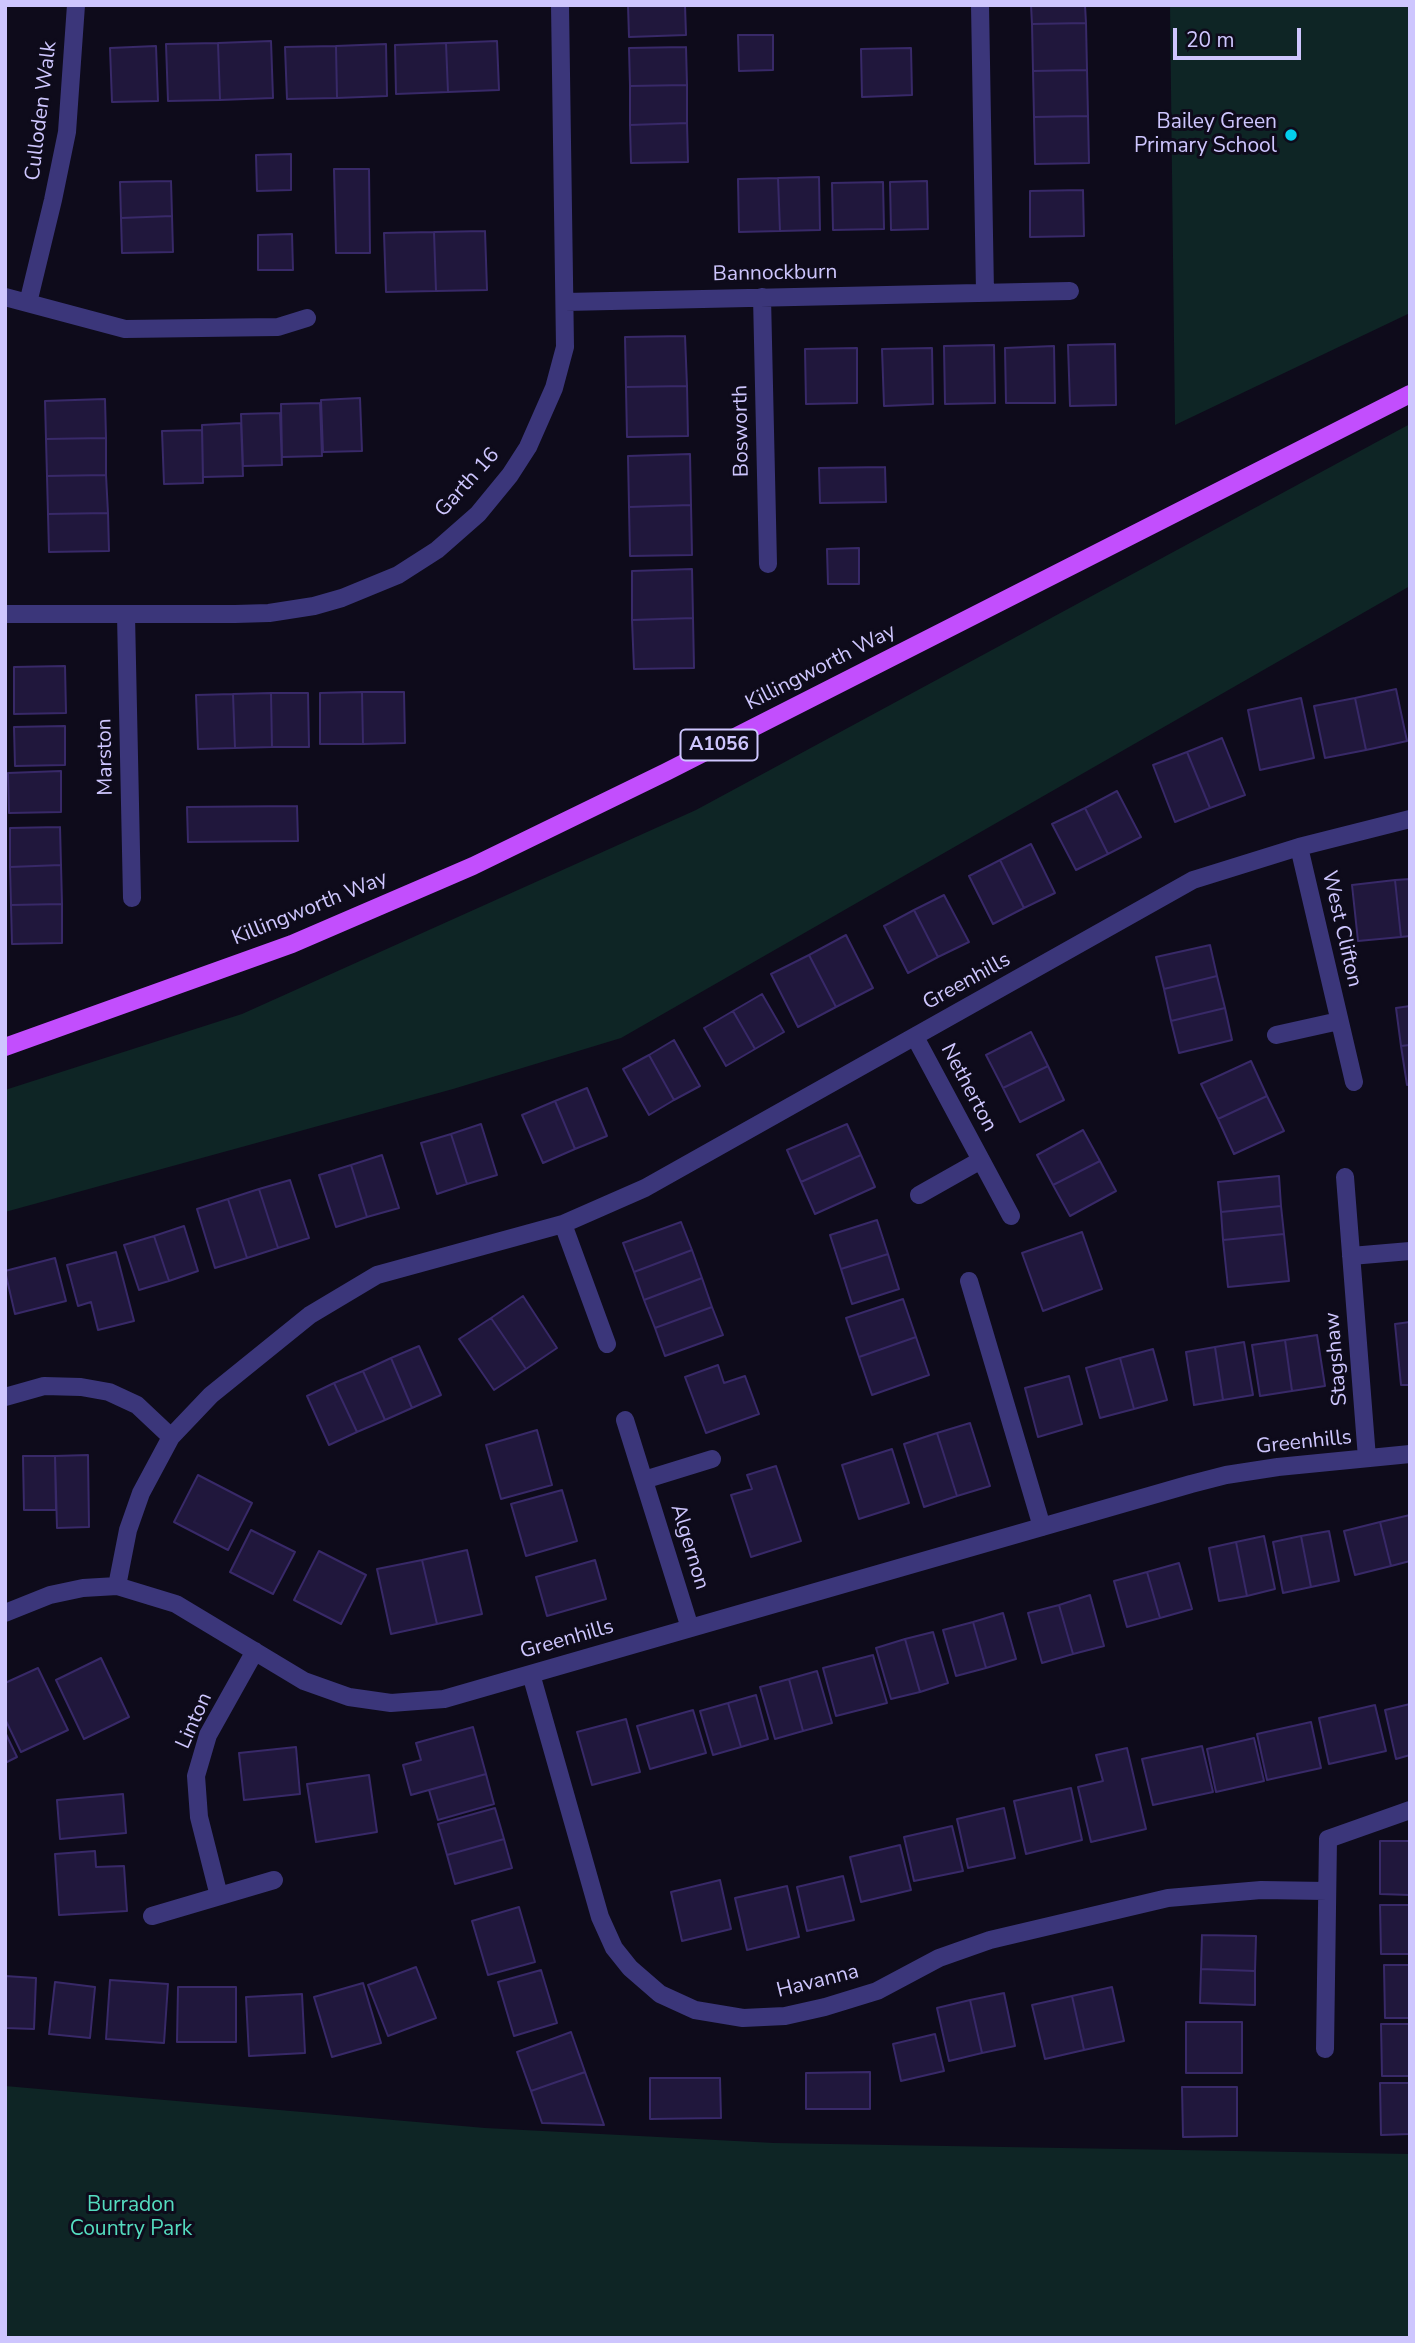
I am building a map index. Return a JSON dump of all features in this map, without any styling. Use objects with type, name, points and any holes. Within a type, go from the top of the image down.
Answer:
[{"type":"main road","name":"Killingworth Way","points":[[5,1047],[292,944],[473,866],[666,772],[1410,394]]},
{"type":"street","name":"Culloden Walk","points":[[28,303],[54,200],[67,132],[76,5]]},
{"type":"street","name":"Garth 16","points":[[5,614],[269,613],[314,606],[342,598],[398,575],[437,550],[478,513],[510,475],[528,447],[555,388],[565,347],[560,5]]},
{"type":"street","points":[[980,5],[985,292]]},
{"type":"street","name":"Bannockburn","points":[[565,302],[1070,291]]},
{"type":"street","points":[[5,297],[125,329],[278,327],[307,318]]},
{"type":"street","name":"Bosworth","points":[[762,297],[768,564]]},
{"type":"street","name":"Marston","points":[[126,615],[132,898]]},
{"type":"street","name":"Greenhills","points":[[117,1586],[128,1530],[141,1493],[171,1437],[211,1395],[267,1348],[310,1315],[377,1275],[563,1224],[645,1188],[1193,880],[1299,847],[1410,819]]},
{"type":"street","name":"West Clifton","points":[[1299,847],[1354,1082]]},
{"type":"street","name":"West Clifton","points":[[1276,1035],[1339,1021]]},
{"type":"street","name":"Netherton","points":[[915,1037],[1011,1216]]},
{"type":"street","name":"Netherton","points":[[919,1195],[981,1160]]},
{"type":"street","name":"Stagshaw","points":[[1345,1177],[1367,1458]]},
{"type":"street","points":[[563,1224],[607,1344]]},
{"type":"street","points":[[1351,1256],[1410,1251]]},
{"type":"street","points":[[969,1281],[1042,1527]]},
{"type":"street","points":[[5,1397],[44,1386],[81,1387],[109,1392],[136,1405],[171,1437]]},
{"type":"street","name":"Algernon","points":[[625,1420],[690,1628]]},
{"type":"street","name":"Greenhills","points":[[5,1612],[50,1595],[83,1588],[117,1586],[176,1604],[304,1681],[349,1697],[391,1703],[444,1699],[1226,1475],[1410,1454]]},
{"type":"street","points":[[644,1480],[712,1459]]},
{"type":"street","name":"Linton","points":[[219,1896],[199,1817],[197,1776],[208,1735],[256,1651]]},
{"type":"street","name":"Havanna","points":[[531,1674],[600,1917],[614,1948],[630,1968],[660,1994],[695,2010],[743,2018],[785,2016],[825,2007],[877,1991],[939,1958],[990,1940],[1167,1898],[1261,1890],[1327,1891]]},
{"type":"street","points":[[1325,2049],[1328,1839],[1410,1810]]},
{"type":"street","points":[[152,1916],[274,1880]]},
{"type":"green space","name":"Bailey Green Primary School","points":[[1170,5],[1410,5],[1410,313],[1175,425]]},
{"type":"green space","points":[[1410,424],[1410,586],[621,1038],[453,1089],[5,1212],[5,1090],[242,1014],[696,810]]},
{"type":"green space","name":"Burradon Country Park","points":[[5,2086],[485,2128],[774,2143],[1410,2154],[1410,2338],[5,2338]]},
{"type":"building","points":[[628,5],[685,5],[686,35],[629,37]]},
{"type":"building","points":[[1031,5],[1085,5],[1086,23],[1032,24]]},
{"type":"building","points":[[1086,23],[1087,70],[1033,71],[1032,24]]},
{"type":"building","points":[[738,35],[773,35],[773,70],[739,71]]},
{"type":"building","points":[[271,41],[273,98],[220,100],[218,43]]},
{"type":"building","points":[[497,41],[499,90],[448,92],[446,43]]},
{"type":"building","points":[[218,43],[220,100],[168,101],[166,44]]},
{"type":"building","points":[[446,43],[448,92],[396,94],[395,45]]},
{"type":"building","points":[[386,44],[387,96],[337,98],[336,46]]},
{"type":"building","points":[[156,46],[158,101],[112,102],[110,48]]},
{"type":"building","points":[[336,46],[337,98],[287,99],[285,47]]},
{"type":"building","points":[[686,47],[687,85],[630,86],[629,48]]},
{"type":"building","points":[[911,48],[912,95],[862,97],[861,49]]},
{"type":"building","points":[[1087,70],[1088,116],[1034,117],[1033,71]]},
{"type":"building","points":[[687,85],[687,123],[630,125],[630,86]]},
{"type":"building","points":[[1088,116],[1089,163],[1035,164],[1034,117]]},
{"type":"building","points":[[687,123],[688,162],[631,163],[630,125]]},
{"type":"building","points":[[291,154],[291,190],[257,191],[256,155]]},
{"type":"building","points":[[334,169],[369,169],[370,253],[336,253]]},
{"type":"building","points":[[819,177],[820,230],[780,231],[778,178]]},
{"type":"building","points":[[778,178],[780,231],[739,232],[738,179]]},
{"type":"building","points":[[171,181],[172,216],[121,218],[120,182]]},
{"type":"building","points":[[927,181],[928,229],[891,230],[890,182]]},
{"type":"building","points":[[883,182],[884,229],[833,230],[832,183]]},
{"type":"building","points":[[1083,190],[1084,236],[1030,237],[1030,191]]},
{"type":"building","points":[[172,216],[173,252],[122,253],[121,218]]},
{"type":"building","points":[[485,231],[487,290],[436,291],[434,232]]},
{"type":"building","points":[[434,232],[436,291],[386,292],[384,233]]},
{"type":"building","points":[[292,234],[293,270],[258,270],[258,235]]},
{"type":"building","points":[[685,336],[687,386],[626,387],[625,337]]},
{"type":"building","points":[[1115,344],[1116,405],[1070,406],[1068,345]]},
{"type":"building","points":[[994,345],[995,403],[945,404],[944,346]]},
{"type":"building","points":[[1054,346],[1055,403],[1006,403],[1005,348]]},
{"type":"building","points":[[857,348],[857,403],[806,404],[805,349]]},
{"type":"building","points":[[932,348],[933,404],[884,406],[882,349]]},
{"type":"building","points":[[687,386],[688,436],[627,437],[626,387]]},
{"type":"building","points":[[360,398],[362,451],[323,452],[321,400]]},
{"type":"building","points":[[105,399],[106,438],[46,439],[45,401]]},
{"type":"building","points":[[320,403],[322,456],[282,457],[281,404]]},
{"type":"building","points":[[280,413],[282,465],[243,466],[241,414]]},
{"type":"building","points":[[241,423],[243,476],[203,477],[202,425]]},
{"type":"building","points":[[202,430],[203,483],[164,484],[162,431]]},
{"type":"building","points":[[106,438],[106,475],[47,476],[46,439]]},
{"type":"building","points":[[690,454],[691,505],[629,507],[628,456]]},
{"type":"building","points":[[885,467],[886,502],[820,503],[819,468]]},
{"type":"building","points":[[106,475],[108,513],[48,514],[47,476]]},
{"type":"building","points":[[691,505],[692,555],[630,556],[629,507]]},
{"type":"building","points":[[108,513],[109,551],[49,552],[48,514]]},
{"type":"building","points":[[859,548],[859,584],[828,584],[827,549]]},
{"type":"building","points":[[692,569],[693,618],[632,620],[632,571]]},
{"type":"building","points":[[693,618],[694,668],[634,669],[632,620]]},
{"type":"building","points":[[65,666],[66,713],[14,714],[14,667]]},
{"type":"building","points":[[1396,689],[1407,741],[1366,750],[1355,698]]},
{"type":"building","points":[[362,692],[404,692],[405,743],[363,744]]},
{"type":"building","points":[[362,692],[363,744],[320,744],[320,693]]},
{"type":"building","points":[[271,693],[308,693],[309,747],[272,747]]},
{"type":"building","points":[[271,693],[272,747],[235,748],[233,694]]},
{"type":"building","points":[[233,694],[235,748],[198,749],[196,695]]},
{"type":"building","points":[[1301,698],[1314,758],[1260,770],[1248,710]]},
{"type":"building","points":[[1355,698],[1366,750],[1325,758],[1314,706]]},
{"type":"building","points":[[65,726],[65,765],[15,766],[14,727]]},
{"type":"building","points":[[1222,738],[1245,795],[1210,808],[1187,752]]},
{"type":"building","points":[[1187,752],[1210,808],[1175,822],[1153,765]]},
{"type":"building","points":[[61,771],[61,812],[9,813],[8,773]]},
{"type":"building","points":[[1117,791],[1141,837],[1108,854],[1085,808]]},
{"type":"building","points":[[297,806],[298,841],[188,842],[187,807]]},
{"type":"building","points":[[1085,808],[1108,854],[1076,870],[1052,824]]},
{"type":"building","points":[[60,827],[61,865],[10,867],[10,828]]},
{"type":"building","points":[[1031,844],[1055,893],[1024,908],[1000,860]]},
{"type":"building","points":[[1000,860],[1024,908],[993,924],[969,876]]},
{"type":"building","points":[[61,865],[62,904],[11,905],[10,867]]},
{"type":"building","points":[[1410,879],[1410,936],[1401,937],[1395,880]]},
{"type":"building","points":[[1395,880],[1401,937],[1358,941],[1352,885]]},
{"type":"building","points":[[944,895],[969,942],[938,957],[914,910]]},
{"type":"building","points":[[62,904],[62,943],[12,944],[11,905]]},
{"type":"building","points":[[914,910],[938,957],[908,973],[884,926]]},
{"type":"building","points":[[846,935],[873,988],[836,1007],[809,955]]},
{"type":"building","points":[[1210,945],[1217,976],[1164,989],[1156,957]]},
{"type":"building","points":[[809,955],[836,1007],[798,1027],[771,974]]},
{"type":"building","points":[[1217,976],[1225,1008],[1171,1021],[1164,989]]},
{"type":"building","points":[[762,994],[784,1032],[755,1049],[733,1011]]},
{"type":"building","points":[[1410,1006],[1410,1045],[1401,1046],[1396,1008]]},
{"type":"building","points":[[1225,1008],[1232,1040],[1179,1053],[1171,1021]]},
{"type":"building","points":[[733,1011],[755,1049],[726,1066],[704,1028]]},
{"type":"building","points":[[1031,1032],[1048,1066],[1003,1088],[986,1055]]},
{"type":"building","points":[[674,1040],[700,1086],[674,1100],[649,1055]]},
{"type":"building","points":[[1410,1045],[1410,1084],[1407,1085],[1401,1046]]},
{"type":"building","points":[[649,1055],[674,1100],[649,1115],[623,1069]]},
{"type":"building","points":[[1251,1061],[1267,1096],[1218,1119],[1201,1084]]},
{"type":"building","points":[[1048,1066],[1064,1100],[1020,1122],[1003,1088]]},
{"type":"building","points":[[587,1088],[607,1136],[575,1149],[555,1101]]},
{"type":"building","points":[[1267,1096],[1284,1131],[1234,1154],[1218,1119]]},
{"type":"building","points":[[555,1101],[575,1149],[543,1163],[522,1115]]},
{"type":"building","points":[[481,1124],[497,1175],[467,1184],[451,1134]]},
{"type":"building","points":[[847,1124],[861,1155],[801,1182],[787,1150]]},
{"type":"building","points":[[1083,1130],[1100,1161],[1053,1185],[1037,1155]]},
{"type":"building","points":[[451,1134],[467,1184],[437,1194],[421,1143]]},
{"type":"building","points":[[382,1155],[399,1208],[367,1217],[351,1165]]},
{"type":"building","points":[[861,1155],[875,1187],[815,1214],[801,1182]]},
{"type":"building","points":[[1100,1161],[1116,1191],[1070,1216],[1053,1185]]},
{"type":"building","points":[[351,1165],[367,1217],[336,1227],[319,1175]]},
{"type":"building","points":[[1279,1176],[1281,1206],[1221,1212],[1218,1182]]},
{"type":"building","points":[[290,1180],[309,1238],[278,1248],[259,1189]]},
{"type":"building","points":[[259,1189],[278,1248],[247,1258],[228,1199]]},
{"type":"building","points":[[228,1199],[247,1258],[215,1268],[197,1209]]},
{"type":"building","points":[[1281,1206],[1284,1234],[1223,1240],[1221,1212]]},
{"type":"building","points":[[877,1220],[888,1254],[841,1269],[830,1235]]},
{"type":"building","points":[[681,1222],[692,1250],[634,1272],[623,1243]]},
{"type":"building","points":[[184,1226],[198,1271],[169,1281],[154,1236]]},
{"type":"building","points":[[1082,1232],[1102,1289],[1043,1311],[1022,1253]]},
{"type":"building","points":[[1284,1234],[1289,1281],[1228,1287],[1223,1240]]},
{"type":"building","points":[[154,1236],[169,1281],[139,1290],[124,1245]]},
{"type":"building","points":[[692,1250],[702,1278],[644,1300],[634,1272]]},
{"type":"building","points":[[116,1252],[134,1321],[98,1330],[91,1302],[78,1306],[67,1265]]},
{"type":"building","points":[[888,1254],[899,1289],[852,1304],[841,1269]]},
{"type":"building","points":[[55,1258],[66,1301],[15,1314],[5,1271]]},
{"type":"building","points":[[702,1278],[712,1307],[655,1328],[644,1300]]},
{"type":"building","points":[[523,1296],[557,1348],[526,1369],[491,1318]]},
{"type":"building","points":[[903,1299],[916,1337],[859,1357],[846,1318]]},
{"type":"building","points":[[712,1307],[723,1335],[665,1356],[655,1328]]},
{"type":"building","points":[[491,1318],[526,1369],[494,1390],[459,1339]]},
{"type":"building","points":[[1410,1322],[1410,1385],[1401,1385],[1395,1324]]},
{"type":"building","points":[[1317,1335],[1325,1386],[1292,1391],[1285,1340]]},
{"type":"building","points":[[916,1337],[929,1375],[872,1395],[859,1357]]},
{"type":"building","points":[[1285,1340],[1292,1391],[1260,1396],[1252,1345]]},
{"type":"building","points":[[1244,1342],[1253,1395],[1223,1400],[1215,1347]]},
{"type":"building","points":[[419,1346],[441,1395],[412,1408],[391,1358]]},
{"type":"building","points":[[1215,1347],[1223,1400],[1194,1405],[1186,1352]]},
{"type":"building","points":[[1153,1349],[1167,1400],[1134,1409],[1120,1358]]},
{"type":"building","points":[[391,1358],[412,1408],[385,1420],[363,1371]]},
{"type":"building","points":[[1120,1358],[1134,1409],[1100,1418],[1086,1368]]},
{"type":"building","points":[[718,1365],[724,1383],[745,1376],[759,1414],[706,1433],[685,1377]]},
{"type":"building","points":[[363,1371],[385,1420],[357,1432],[334,1383]]},
{"type":"building","points":[[1069,1376],[1082,1424],[1038,1437],[1025,1388]]},
{"type":"building","points":[[334,1383],[357,1432],[329,1445],[307,1396]]},
{"type":"building","points":[[970,1423],[990,1486],[957,1496],[937,1433]]},
{"type":"building","points":[[537,1430],[552,1485],[501,1499],[486,1445]]},
{"type":"building","points":[[937,1433],[957,1496],[924,1507],[904,1444]]},
{"type":"building","points":[[892,1449],[909,1503],[859,1519],[842,1465]]},
{"type":"building","points":[[88,1455],[89,1527],[57,1528],[55,1456]]},
{"type":"building","points":[[23,1456],[55,1456],[56,1510],[24,1510]]},
{"type":"building","points":[[776,1466],[801,1541],[751,1557],[731,1495],[752,1489],[747,1475]]},
{"type":"building","points":[[198,1475],[252,1503],[228,1550],[174,1522]]},
{"type":"building","points":[[562,1490],[577,1541],[526,1556],[511,1504]]},
{"type":"building","points":[[1410,1515],[1410,1561],[1391,1566],[1380,1522]]},
{"type":"building","points":[[1380,1522],[1391,1566],[1355,1575],[1344,1531]]},
{"type":"building","points":[[251,1530],[295,1552],[273,1594],[230,1572]]},
{"type":"building","points":[[1329,1531],[1339,1581],[1311,1587],[1301,1536]]},
{"type":"building","points":[[1264,1536],[1275,1589],[1247,1596],[1236,1542]]},
{"type":"building","points":[[1301,1536],[1311,1587],[1283,1593],[1273,1542]]},
{"type":"building","points":[[1236,1542],[1247,1596],[1219,1601],[1209,1548]]},
{"type":"building","points":[[467,1550],[482,1614],[437,1624],[422,1560]]},
{"type":"building","points":[[319,1551],[366,1575],[341,1624],[294,1600]]},
{"type":"building","points":[[422,1560],[437,1624],[391,1634],[377,1569]]},
{"type":"building","points":[[595,1560],[606,1599],[547,1616],[536,1577]]},
{"type":"building","points":[[1179,1563],[1192,1609],[1160,1618],[1147,1572]]},
{"type":"building","points":[[1147,1572],[1160,1618],[1127,1627],[1114,1581]]},
{"type":"building","points":[[1090,1595],[1104,1646],[1073,1654],[1059,1605]]},
{"type":"building","points":[[1059,1605],[1073,1654],[1042,1663],[1028,1613]]},
{"type":"building","points":[[1003,1613],[1016,1659],[986,1668],[973,1622]]},
{"type":"building","points":[[973,1622],[986,1668],[956,1676],[943,1630]]},
{"type":"building","points":[[933,1632],[948,1683],[920,1692],[905,1639]]},
{"type":"building","points":[[905,1639],[920,1692],[891,1699],[876,1648]]},
{"type":"building","points":[[873,1655],[887,1703],[836,1716],[823,1668]]},
{"type":"building","points":[[101,1658],[129,1717],[84,1739],[56,1680]]},
{"type":"building","points":[[38,1668],[68,1730],[21,1752],[5,1719],[5,1683]]},
{"type":"building","points":[[817,1671],[832,1723],[803,1731],[789,1679]]},
{"type":"building","points":[[789,1679],[803,1731],[775,1739],[760,1687]]},
{"type":"building","points":[[756,1695],[768,1739],[741,1747],[728,1703]]},
{"type":"building","points":[[728,1703],[741,1747],[713,1755],[700,1711]]},
{"type":"building","points":[[1410,1704],[1410,1755],[1396,1759],[1385,1710]]},
{"type":"building","points":[[1375,1705],[1386,1751],[1329,1764],[1319,1718]]},
{"type":"building","points":[[693,1710],[706,1753],[650,1769],[637,1726]]},
{"type":"building","points":[[626,1719],[640,1772],[592,1785],[577,1732]]},
{"type":"building","points":[[1311,1722],[1321,1768],[1267,1780],[1257,1734]]},
{"type":"building","points":[[473,1727],[486,1774],[411,1795],[403,1765],[421,1760],[416,1743]]},
{"type":"building","points":[[5,1732],[17,1757],[5,1763]]},
{"type":"building","points":[[1254,1738],[1264,1781],[1216,1792],[1207,1749]]},
{"type":"building","points":[[1202,1746],[1213,1792],[1153,1805],[1142,1759]]},
{"type":"building","points":[[296,1747],[300,1794],[244,1800],[239,1753]]},
{"type":"building","points":[[1127,1748],[1146,1829],[1091,1842],[1078,1787],[1103,1781],[1096,1755]]},
{"type":"building","points":[[486,1774],[494,1804],[438,1820],[429,1790]]},
{"type":"building","points":[[369,1775],[377,1832],[316,1842],[307,1784]]},
{"type":"building","points":[[1071,1788],[1082,1840],[1026,1854],[1014,1801]]},
{"type":"building","points":[[123,1794],[126,1833],[60,1839],[57,1800]]},
{"type":"building","points":[[495,1808],[504,1839],[447,1855],[438,1824]]},
{"type":"building","points":[[1004,1808],[1015,1858],[968,1868],[957,1819]]},
{"type":"building","points":[[952,1826],[963,1871],[914,1881],[904,1837]]},
{"type":"building","points":[[504,1839],[512,1868],[455,1884],[447,1855]]},
{"type":"building","points":[[1380,1841],[1410,1841],[1410,1895],[1380,1894]]},
{"type":"building","points":[[900,1845],[911,1890],[861,1902],[850,1857]]},
{"type":"building","points":[[95,1851],[96,1867],[124,1866],[127,1911],[59,1915],[55,1854]]},
{"type":"building","points":[[843,1876],[854,1920],[807,1931],[797,1887]]},
{"type":"building","points":[[720,1880],[731,1929],[682,1941],[671,1892]]},
{"type":"building","points":[[787,1886],[799,1937],[747,1950],[735,1898]]},
{"type":"building","points":[[1380,1905],[1410,1905],[1410,1954],[1381,1954]]},
{"type":"building","points":[[519,1907],[535,1962],[488,1975],[472,1921]]},
{"type":"building","points":[[1202,1935],[1256,1936],[1255,1971],[1201,1969]]},
{"type":"building","points":[[1384,1965],[1410,1965],[1410,2018],[1385,2018]]},
{"type":"building","points":[[416,1967],[436,2018],[388,2036],[368,1985]]},
{"type":"building","points":[[1201,1969],[1255,1971],[1255,2005],[1200,2003]]},
{"type":"building","points":[[541,1970],[557,2023],[514,2036],[498,1982]]},
{"type":"building","points":[[5,1976],[36,1978],[34,2029],[5,2028]]},
{"type":"building","points":[[110,1980],[168,1984],[164,2043],[106,2039]]},
{"type":"building","points":[[55,1982],[95,1987],[90,2038],[49,2034]]},
{"type":"building","points":[[363,1983],[381,2043],[332,2057],[314,1997]]},
{"type":"building","points":[[178,1987],[236,1987],[236,2042],[177,2042]]},
{"type":"building","points":[[1112,1987],[1124,2041],[1084,2050],[1072,1996]]},
{"type":"building","points":[[1004,1993],[1015,2046],[982,2053],[970,2000]]},
{"type":"building","points":[[302,1994],[305,2053],[249,2056],[246,1997]]},
{"type":"building","points":[[1072,1996],[1084,2050],[1045,2059],[1032,2005]]},
{"type":"building","points":[[970,2000],[982,2053],[949,2061],[937,2008]]},
{"type":"building","points":[[1186,2022],[1242,2022],[1242,2073],[1186,2073]]},
{"type":"building","points":[[1381,2024],[1410,2024],[1410,2076],[1382,2076]]},
{"type":"building","points":[[571,2032],[585,2072],[531,2091],[517,2052]]},
{"type":"building","points":[[935,2034],[944,2071],[901,2081],[893,2044]]},
{"type":"building","points":[[585,2072],[604,2125],[542,2123],[531,2091]]},
{"type":"building","points":[[870,2072],[870,2109],[806,2109],[806,2073]]},
{"type":"building","points":[[650,2078],[720,2078],[721,2118],[650,2119]]},
{"type":"building","points":[[1380,2083],[1410,2083],[1410,2134],[1381,2135]]},
{"type":"building","points":[[1182,2087],[1237,2087],[1237,2136],[1183,2137]]},
{"type":"place","name":"Bailey Green Primary School","points":[[1291,135]]}]
